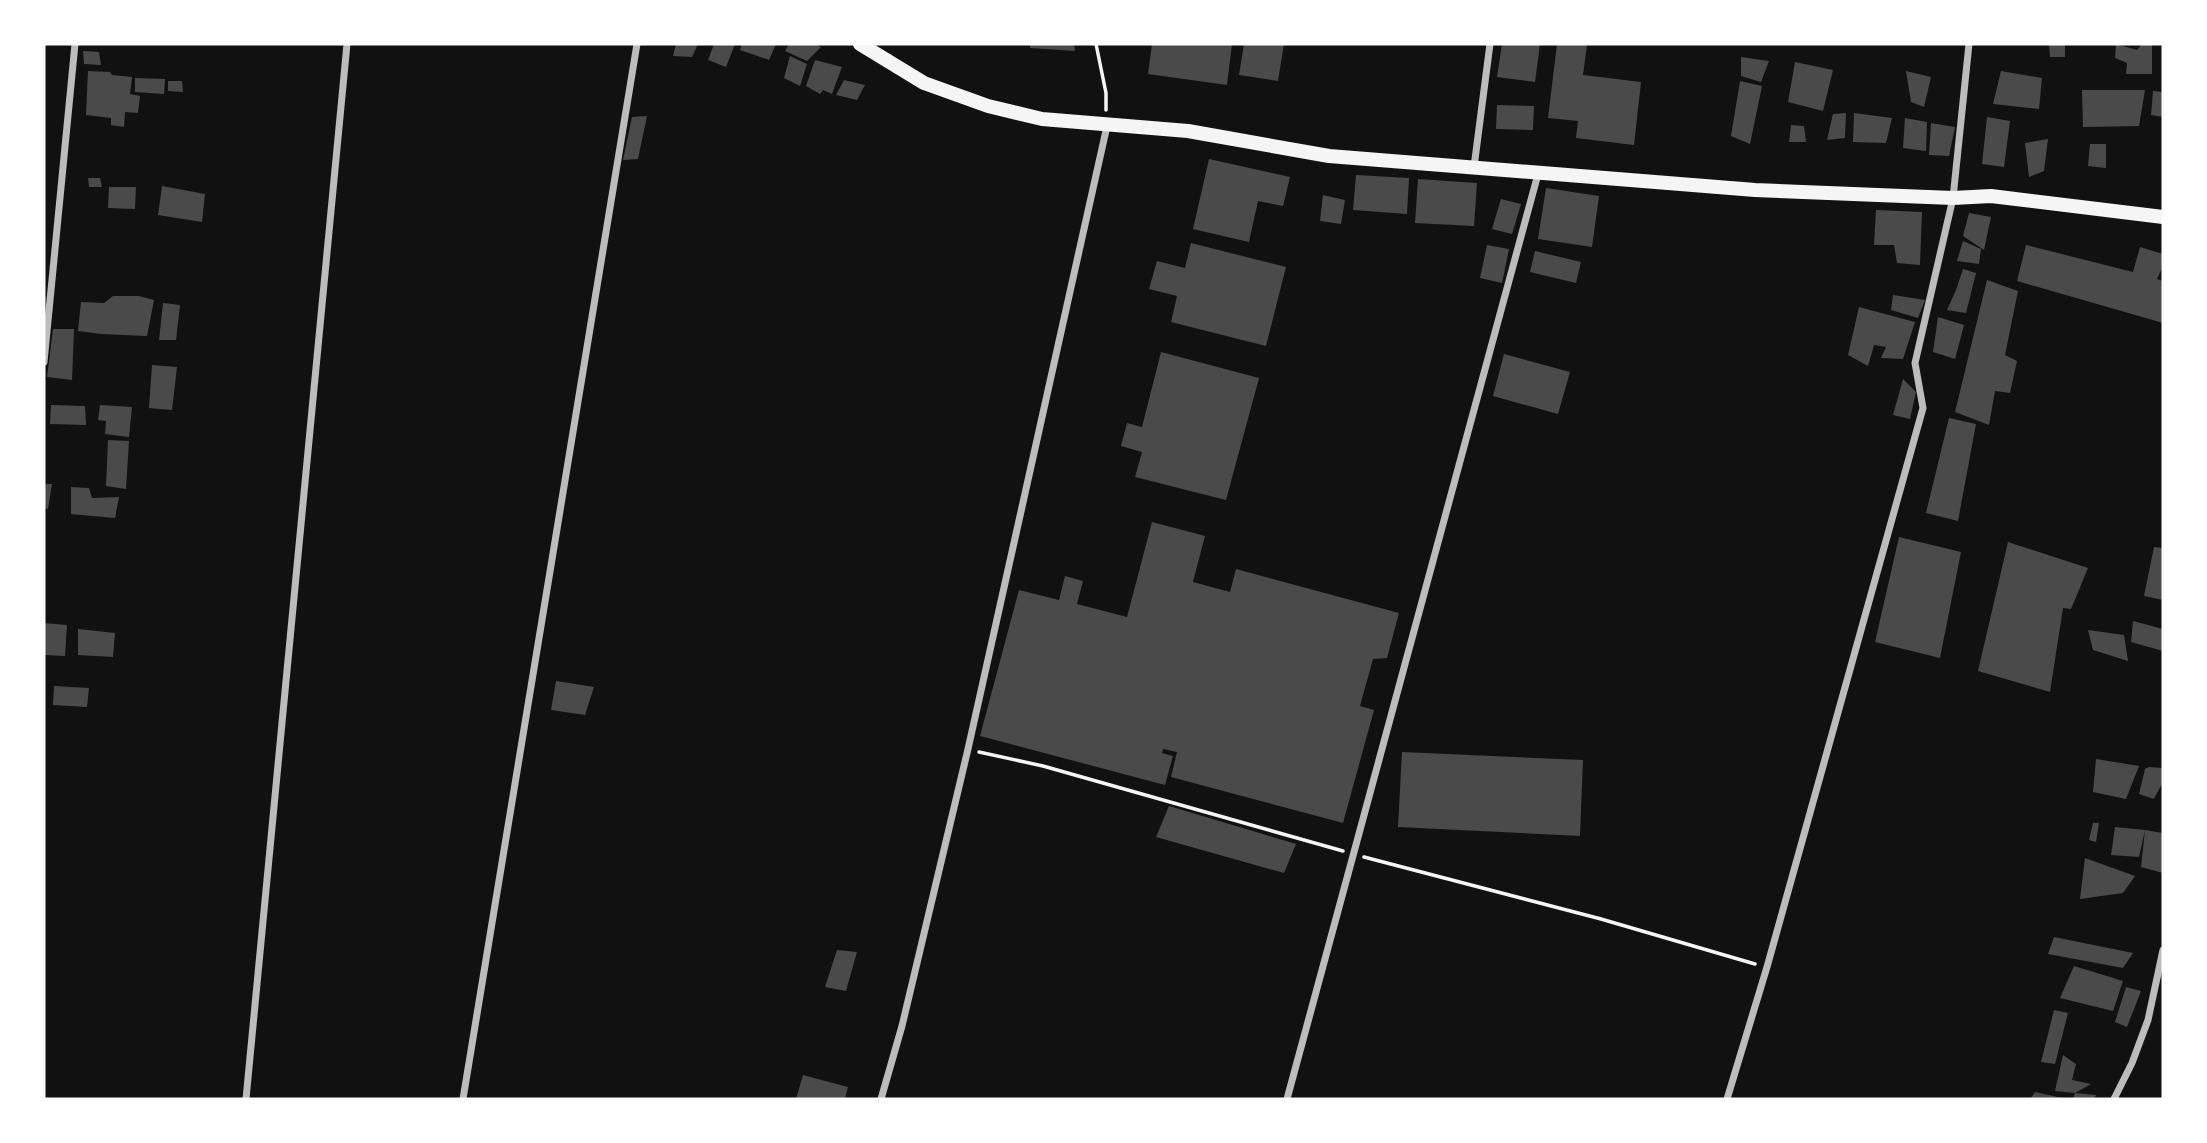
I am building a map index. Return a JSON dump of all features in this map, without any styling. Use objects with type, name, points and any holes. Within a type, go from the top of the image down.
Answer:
[{"type":"main road","points":[[860,44],[924,83],[988,106],[1042,119],[1188,131],[1329,156],[1755,190],[1953,198],[1991,196],[2163,218]]},
{"type":"street","points":[[44,362],[75,44]]},
{"type":"street","points":[[246,1099],[347,44]]},
{"type":"street","points":[[463,1099],[637,44]]},
{"type":"street","points":[[1474,168],[1490,44]]},
{"type":"street","points":[[1727,1099],[1767,967],[1923,408],[1915,363],[1953,198],[1969,44]]},
{"type":"street","points":[[881,1099],[902,1026],[968,749],[1107,126]]},
{"type":"street","points":[[1287,1099],[1538,173]]},
{"type":"street","points":[[2114,1099],[2132,1063],[2148,1020],[2163,950]]},
{"type":"path","points":[[1096,44],[1106,93],[1107,126]]},
{"type":"path","points":[[968,749],[1043,766],[1767,967]]},
{"type":"building","points":[[676,44],[698,44],[692,57],[673,56]]},
{"type":"building","points":[[714,44],[735,44],[726,67],[708,60]]},
{"type":"building","points":[[742,44],[776,44],[769,60],[740,50]]},
{"type":"building","points":[[789,44],[814,44],[821,47],[807,61],[785,51]]},
{"type":"building","points":[[1030,44],[1074,44],[1075,51],[1030,48]]},
{"type":"building","points":[[1152,44],[1232,44],[1227,85],[1148,74]]},
{"type":"building","points":[[1244,44],[1284,44],[1278,81],[1239,75]]},
{"type":"building","points":[[1502,44],[1540,44],[1535,82],[1497,77]]},
{"type":"building","points":[[1557,44],[1587,45],[1583,75],[1641,82],[1634,145],[1576,138],[1578,121],[1548,118]]},
{"type":"building","points":[[2049,44],[2065,44],[2065,57],[2050,57]]},
{"type":"building","points":[[2116,44],[2137,50],[2142,44],[2152,44],[2152,74],[2126,74],[2127,63],[2115,58]]},
{"type":"building","points":[[83,51],[99,52],[101,65],[84,64]]},
{"type":"building","points":[[790,56],[807,64],[800,86],[784,78]]},
{"type":"building","points":[[1741,57],[1769,61],[1761,82],[1741,76]]},
{"type":"building","points":[[815,60],[842,67],[832,94],[823,90],[820,94],[806,86]]},
{"type":"building","points":[[1795,62],[1833,70],[1823,111],[1788,102]]},
{"type":"building","points":[[88,71],[132,77],[130,94],[140,96],[138,113],[125,112],[124,127],[111,125],[111,118],[86,115]]},
{"type":"building","points":[[1906,71],[1931,77],[1924,107],[1911,102]]},
{"type":"building","points":[[2001,71],[2042,78],[2039,109],[1993,104]]},
{"type":"building","points":[[135,78],[165,79],[164,94],[135,92]]},
{"type":"building","points":[[844,80],[865,85],[857,100],[836,95]]},
{"type":"building","points":[[168,81],[182,81],[183,92],[168,91]]},
{"type":"building","points":[[1740,81],[1762,86],[1750,144],[1731,136]]},
{"type":"building","points":[[2082,90],[2145,90],[2139,126],[2083,127]]},
{"type":"building","points":[[2153,91],[2163,92],[2163,117],[2151,115]]},
{"type":"building","points":[[1497,105],[1534,106],[1533,130],[1496,129]]},
{"type":"building","points":[[1846,113],[1845,138],[1827,140],[1833,114]]},
{"type":"building","points":[[1854,113],[1892,118],[1886,143],[1853,142]]},
{"type":"building","points":[[647,116],[638,159],[623,160],[632,117]]},
{"type":"building","points":[[1987,117],[2010,121],[2004,167],[1982,164]]},
{"type":"building","points":[[1905,118],[1927,122],[1926,151],[1903,148]]},
{"type":"building","points":[[1931,123],[1955,127],[1949,156],[1929,155]]},
{"type":"building","points":[[1791,125],[1804,126],[1806,142],[1789,142]]},
{"type":"building","points":[[2048,139],[2044,171],[2029,177],[2025,143]]},
{"type":"building","points":[[2090,144],[2106,144],[2106,168],[2088,166]]},
{"type":"building","points":[[1209,159],[1290,177],[1283,206],[1258,201],[1249,242],[1193,229]]},
{"type":"building","points":[[1356,175],[1409,178],[1407,214],[1353,210]]},
{"type":"building","points":[[88,178],[100,178],[102,187],[89,187]]},
{"type":"building","points":[[1418,179],[1477,183],[1474,226],[1415,223]]},
{"type":"building","points":[[162,186],[205,194],[202,222],[158,215]]},
{"type":"building","points":[[109,187],[136,187],[135,209],[108,208]]},
{"type":"building","points":[[1546,188],[1599,196],[1592,247],[1538,239]]},
{"type":"building","points":[[1323,195],[1345,200],[1341,224],[1320,221]]},
{"type":"building","points":[[1501,199],[1521,204],[1512,234],[1492,229]]},
{"type":"building","points":[[1876,210],[1922,212],[1920,265],[1897,263],[1894,245],[1874,245]]},
{"type":"building","points":[[1969,213],[1991,217],[1984,250],[1963,236]]},
{"type":"building","points":[[1963,241],[1981,249],[1979,264],[1957,261]]},
{"type":"building","points":[[1191,243],[1286,267],[1266,346],[1171,322],[1177,296],[1149,289],[1157,261],[1185,268]]},
{"type":"building","points":[[1487,245],[1509,249],[1502,283],[1480,278]]},
{"type":"building","points":[[2026,245],[2133,272],[2140,247],[2163,254],[2163,266],[2157,279],[2163,281],[2163,323],[2017,281]]},
{"type":"building","points":[[1535,251],[1581,262],[1576,283],[1530,272]]},
{"type":"building","points":[[1963,269],[1976,273],[1966,313],[1947,310]]},
{"type":"building","points":[[1987,280],[2018,291],[2005,355],[2017,361],[2010,393],[1995,391],[1989,425],[1955,412]]},
{"type":"building","points":[[1893,295],[1925,300],[1918,318],[1891,310]]},
{"type":"building","points":[[113,296],[139,296],[154,300],[147,336],[78,331],[81,302],[104,303]]},
{"type":"building","points":[[163,303],[180,305],[176,340],[159,340]]},
{"type":"building","points":[[1859,307],[1915,322],[1903,359],[1881,358],[1886,347],[1874,345],[1868,366],[1848,355]]},
{"type":"building","points":[[1938,317],[1964,325],[1955,359],[1933,352]]},
{"type":"building","points":[[53,329],[74,329],[72,380],[47,377]]},
{"type":"building","points":[[1161,352],[1259,378],[1226,500],[1135,477],[1142,452],[1121,446],[1127,423],[1142,427]]},
{"type":"building","points":[[1504,354],[1570,372],[1558,414],[1493,396]]},
{"type":"building","points":[[152,365],[177,367],[172,410],[149,408]]},
{"type":"building","points":[[1903,379],[1916,392],[1910,419],[1893,415]]},
{"type":"building","points":[[51,405],[85,406],[86,425],[50,424]]},
{"type":"building","points":[[100,405],[132,407],[129,437],[105,434],[106,421],[98,420]]},
{"type":"building","points":[[1949,418],[1976,424],[1958,521],[1926,513]]},
{"type":"building","points":[[108,440],[129,441],[126,489],[106,486]]},
{"type":"building","points":[[44,484],[52,484],[48,509],[44,508]]},
{"type":"building","points":[[71,487],[89,488],[92,498],[119,497],[115,518],[71,514]]},
{"type":"building","points":[[1152,522],[1205,536],[1193,582],[1230,592],[1236,569],[1399,613],[1387,658],[1373,659],[1360,706],[1374,710],[1343,823],[1171,777],[1177,752],[1163,749],[1162,753],[1173,756],[1165,785],[980,736],[1019,590],[1059,600],[1065,576],[1083,581],[1077,604],[1127,617]]},
{"type":"building","points":[[1899,537],[1961,552],[1940,658],[1875,642]]},
{"type":"building","points":[[2008,542],[2088,568],[2071,609],[2063,608],[2050,692],[1978,671]]},
{"type":"building","points":[[2154,547],[2163,548],[2163,600],[2144,596]]},
{"type":"building","points":[[2133,621],[2163,629],[2163,651],[2131,642]]},
{"type":"building","points":[[44,623],[67,625],[65,656],[44,655]]},
{"type":"building","points":[[78,629],[115,633],[113,657],[78,655]]},
{"type":"building","points":[[2088,630],[2124,635],[2128,661],[2093,650]]},
{"type":"building","points":[[556,681],[594,687],[585,715],[551,710]]},
{"type":"building","points":[[54,686],[89,688],[87,707],[53,705]]},
{"type":"building","points":[[1402,752],[1583,760],[1580,836],[1398,827]]},
{"type":"building","points":[[2096,759],[2139,766],[2126,799],[2093,792]]},
{"type":"building","points":[[2163,768],[2163,782],[2154,799],[2139,794],[2145,769]]},
{"type":"building","points":[[1169,806],[1296,844],[1284,873],[1156,837]]},
{"type":"building","points":[[2093,823],[2099,823],[2096,842],[2089,840]]},
{"type":"building","points":[[2115,827],[2145,830],[2139,857],[2111,855]]},
{"type":"building","points":[[2145,830],[2163,833],[2163,873],[2141,867]]},
{"type":"building","points":[[2085,858],[2135,876],[2123,893],[2080,899]]},
{"type":"building","points":[[2054,937],[2133,953],[2123,968],[2048,954]]},
{"type":"building","points":[[837,950],[857,952],[846,991],[825,987]]},
{"type":"building","points":[[2074,966],[2123,981],[2113,1011],[2060,998]]},
{"type":"building","points":[[2126,987],[2141,991],[2127,1027],[2115,1022]]},
{"type":"building","points":[[2054,1010],[2068,1013],[2055,1064],[2041,1062]]},
{"type":"building","points":[[2063,1055],[2076,1064],[2072,1080],[2091,1084],[2075,1093],[2055,1091]]},
{"type":"building","points":[[803,1075],[848,1087],[845,1099],[796,1099]]},
{"type":"building","points":[[2035,1092],[2062,1098],[2030,1099]]},
{"type":"building","points":[[2075,1093],[2096,1095],[2094,1099],[2073,1099]]}]
